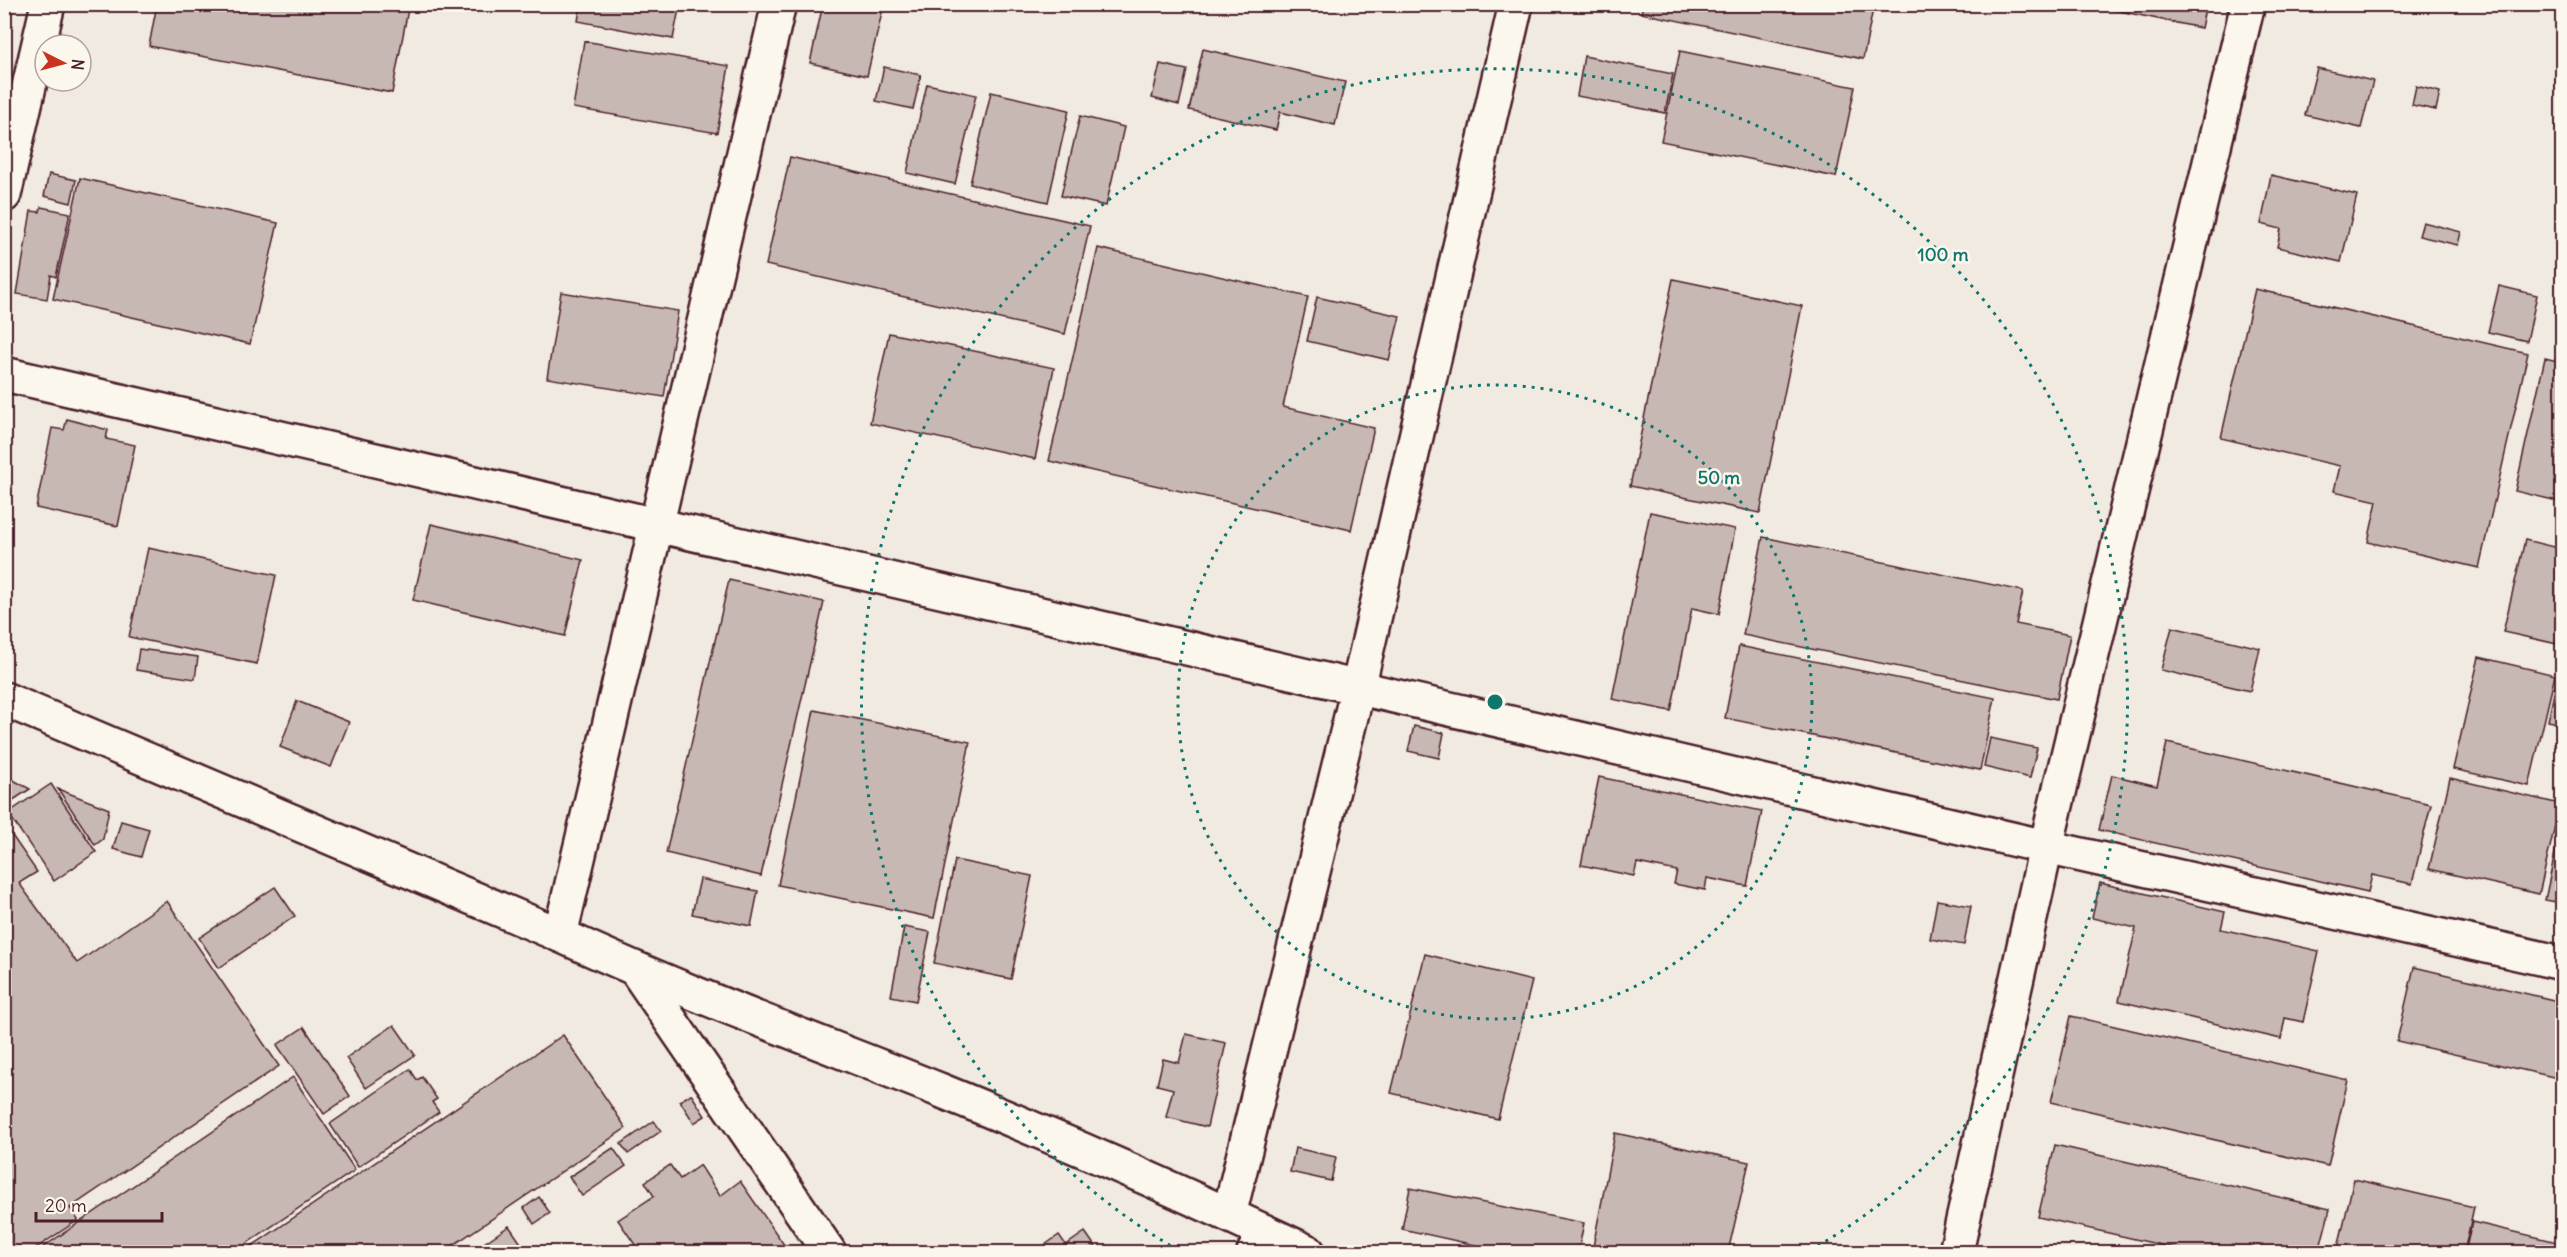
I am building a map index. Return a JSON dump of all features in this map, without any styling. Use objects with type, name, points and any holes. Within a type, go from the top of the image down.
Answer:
[{"type":"street","points":[[4,195],[48,4]]},
{"type":"street","points":[[560,935],[779,4]]},
{"type":"street","points":[[1229,1215],[1358,688],[1516,4]]},
{"type":"street","points":[[1956,1252],[2046,847],[2248,4]]},
{"type":"street","points":[[4,374],[2046,847],[2562,963]]},
{"type":"street","points":[[4,699],[560,935],[636,970],[945,1092],[1229,1215],[1260,1242],[1308,1252]]},
{"type":"street","points":[[636,970],[829,1252]]},
{"type":"building","points":[[157,4],[409,4],[392,93],[149,46]]},
{"type":"building","points":[[581,4],[680,4],[673,39],[578,21]]},
{"type":"building","points":[[823,4],[884,4],[867,76],[810,63]]},
{"type":"building","points":[[1643,4],[1874,4],[1863,59],[1641,13]]},
{"type":"building","points":[[2086,4],[2206,4],[2201,28]]},
{"type":"building","points":[[584,41],[729,66],[717,133],[573,108]]},
{"type":"building","points":[[1203,49],[1345,82],[1335,125],[1280,112],[1276,130],[1189,110]]},
{"type":"building","points":[[1680,51],[1855,87],[1836,177],[1661,141]]},
{"type":"building","points":[[1584,56],[1673,74],[1665,113],[1577,96]]},
{"type":"building","points":[[1160,64],[1187,70],[1179,105],[1152,98]]},
{"type":"building","points":[[884,67],[921,75],[913,109],[876,101]]},
{"type":"building","points":[[2317,68],[2373,81],[2361,128],[2305,115]]},
{"type":"building","points":[[927,84],[976,95],[955,184],[907,173]]},
{"type":"building","points":[[2416,86],[2440,92],[2436,110],[2412,105]]},
{"type":"building","points":[[991,92],[1069,110],[1048,202],[970,184]]},
{"type":"building","points":[[1080,116],[1124,127],[1106,206],[1061,196]]},
{"type":"building","points":[[790,157],[1090,226],[1065,334],[766,265]]},
{"type":"building","points":[[49,174],[76,180],[71,203],[44,196]]},
{"type":"building","points":[[2271,175],[2357,195],[2341,262],[2277,247],[2281,229],[2261,224]]},
{"type":"building","points":[[80,178],[278,223],[250,344],[53,299]]},
{"type":"building","points":[[41,207],[70,213],[56,277],[51,275],[47,299],[17,294],[31,211],[40,212]]},
{"type":"building","points":[[2423,222],[2461,232],[2458,245],[2419,236]]},
{"type":"building","points":[[1098,248],[1308,297],[1283,407],[1374,428],[1351,530],[1049,461]]},
{"type":"building","points":[[1673,279],[1802,306],[1760,513],[1630,486]]},
{"type":"building","points":[[2499,286],[2537,295],[2527,341],[2488,332]]},
{"type":"building","points":[[2255,289],[2528,353],[2479,568],[2368,542],[2377,501],[2334,491],[2340,466],[2221,438]]},
{"type":"building","points":[[561,292],[678,311],[664,397],[547,378]]},
{"type":"building","points":[[1317,297],[1400,316],[1389,360],[1307,341]]},
{"type":"building","points":[[889,333],[1054,368],[1035,459],[870,423]]},
{"type":"building","points":[[2545,358],[2562,362],[2562,502],[2515,491]]},
{"type":"building","points":[[67,419],[108,430],[106,439],[135,445],[118,526],[36,508],[52,428],[64,430]]},
{"type":"building","points":[[1650,512],[1735,529],[1719,614],[1692,608],[1671,711],[1612,699]]},
{"type":"building","points":[[431,524],[583,560],[565,636],[413,600]]},
{"type":"building","points":[[1763,537],[2023,591],[2016,624],[2070,635],[2057,699],[1743,635]]},
{"type":"building","points":[[2525,540],[2562,549],[2562,645],[2503,632]]},
{"type":"building","points":[[148,548],[276,575],[257,664],[129,637]]},
{"type":"building","points":[[729,580],[824,602],[761,876],[666,853]]},
{"type":"building","points":[[2172,627],[2260,648],[2250,691],[2161,670]]},
{"type":"building","points":[[1739,646],[1995,698],[1980,770],[1725,718]]},
{"type":"building","points":[[139,649],[198,657],[195,679],[136,670]]},
{"type":"building","points":[[2479,657],[2555,675],[2529,786],[2453,769]]},
{"type":"building","points":[[2558,674],[2562,675],[2562,724],[2548,721]]},
{"type":"building","points":[[297,701],[349,722],[331,767],[280,747]]},
{"type":"building","points":[[814,710],[970,742],[934,918],[778,885]]},
{"type":"building","points":[[1414,726],[1444,733],[1439,758],[1408,751]]},
{"type":"building","points":[[1990,738],[2037,748],[2030,778],[1984,767]]},
{"type":"building","points":[[2167,743],[2431,804],[2412,884],[2372,875],[2368,892],[2099,830],[2112,775],[2157,786]]},
{"type":"building","points":[[4,775],[30,789],[4,806]]},
{"type":"building","points":[[1599,777],[1762,811],[1747,886],[1707,878],[1705,890],[1674,884],[1677,871],[1637,863],[1634,876],[1581,865]]},
{"type":"building","points":[[2450,778],[2560,804],[2539,894],[2429,869]]},
{"type":"building","points":[[51,784],[96,852],[54,881],[8,813]]},
{"type":"building","points":[[58,789],[109,809],[103,839],[95,845]]},
{"type":"building","points":[[2562,820],[2562,903],[2545,900]]},
{"type":"building","points":[[121,821],[149,829],[141,857],[113,849]]},
{"type":"building","points":[[4,824],[37,872],[19,883],[77,963],[167,901],[279,1066],[70,1208],[78,1220],[30,1252],[4,1251]]},
{"type":"building","points":[[955,860],[1032,876],[1011,979],[934,963]]},
{"type":"building","points":[[700,879],[758,891],[751,926],[692,914]]},
{"type":"building","points":[[2100,883],[2225,912],[2221,929],[2319,951],[2303,1022],[2285,1018],[2281,1039],[2119,1001],[2136,928],[2092,918]]},
{"type":"building","points":[[275,887],[295,916],[219,968],[199,938]]},
{"type":"building","points":[[1937,900],[1971,906],[1964,945],[1930,939]]},
{"type":"building","points":[[904,927],[930,932],[916,1001],[891,996]]},
{"type":"building","points":[[1425,954],[1532,981],[1498,1119],[1391,1093]]},
{"type":"building","points":[[2414,967],[2562,1002],[2562,1079],[2397,1041]]},
{"type":"building","points":[[2071,1016],[2348,1080],[2328,1166],[2051,1102]]},
{"type":"building","points":[[394,1025],[415,1055],[366,1088],[346,1058]]},
{"type":"building","points":[[304,1027],[350,1096],[324,1114],[277,1045]]},
{"type":"building","points":[[1186,1034],[1226,1043],[1207,1127],[1166,1117],[1173,1089],[1157,1085],[1163,1059],[1179,1063]]},
{"type":"building","points":[[563,1035],[626,1128],[443,1252],[243,1252]]},
{"type":"building","points":[[410,1069],[417,1080],[422,1077],[437,1099],[432,1102],[439,1112],[358,1167],[330,1124]]},
{"type":"building","points":[[293,1077],[355,1170],[234,1252],[36,1252]]},
{"type":"building","points":[[691,1094],[705,1116],[694,1123],[680,1101]]},
{"type":"building","points":[[654,1121],[661,1131],[628,1154],[621,1144]]},
{"type":"building","points":[[1615,1133],[1749,1162],[1728,1252],[1592,1252]]},
{"type":"building","points":[[2055,1145],[2330,1209],[2319,1252],[2192,1252],[2038,1217]]},
{"type":"building","points":[[613,1148],[626,1166],[582,1196],[569,1177]]},
{"type":"building","points":[[1295,1148],[1336,1157],[1331,1181],[1290,1172]]},
{"type":"building","points":[[670,1165],[680,1179],[700,1165],[720,1196],[740,1181],[789,1252],[640,1252],[618,1220],[654,1196],[645,1182]]},
{"type":"building","points":[[2354,1179],[2474,1207],[2464,1252],[2337,1252]]},
{"type":"building","points":[[1410,1188],[1584,1223],[1578,1252],[1507,1252],[1402,1229]]},
{"type":"building","points":[[539,1197],[550,1213],[534,1224],[524,1208]]},
{"type":"building","points":[[2472,1222],[2562,1243],[2562,1252],[2465,1252]]},
{"type":"building","points":[[509,1226],[527,1252],[471,1252]]},
{"type":"building","points":[[1085,1232],[1099,1252],[1035,1252],[1059,1235],[1066,1245]]}]
